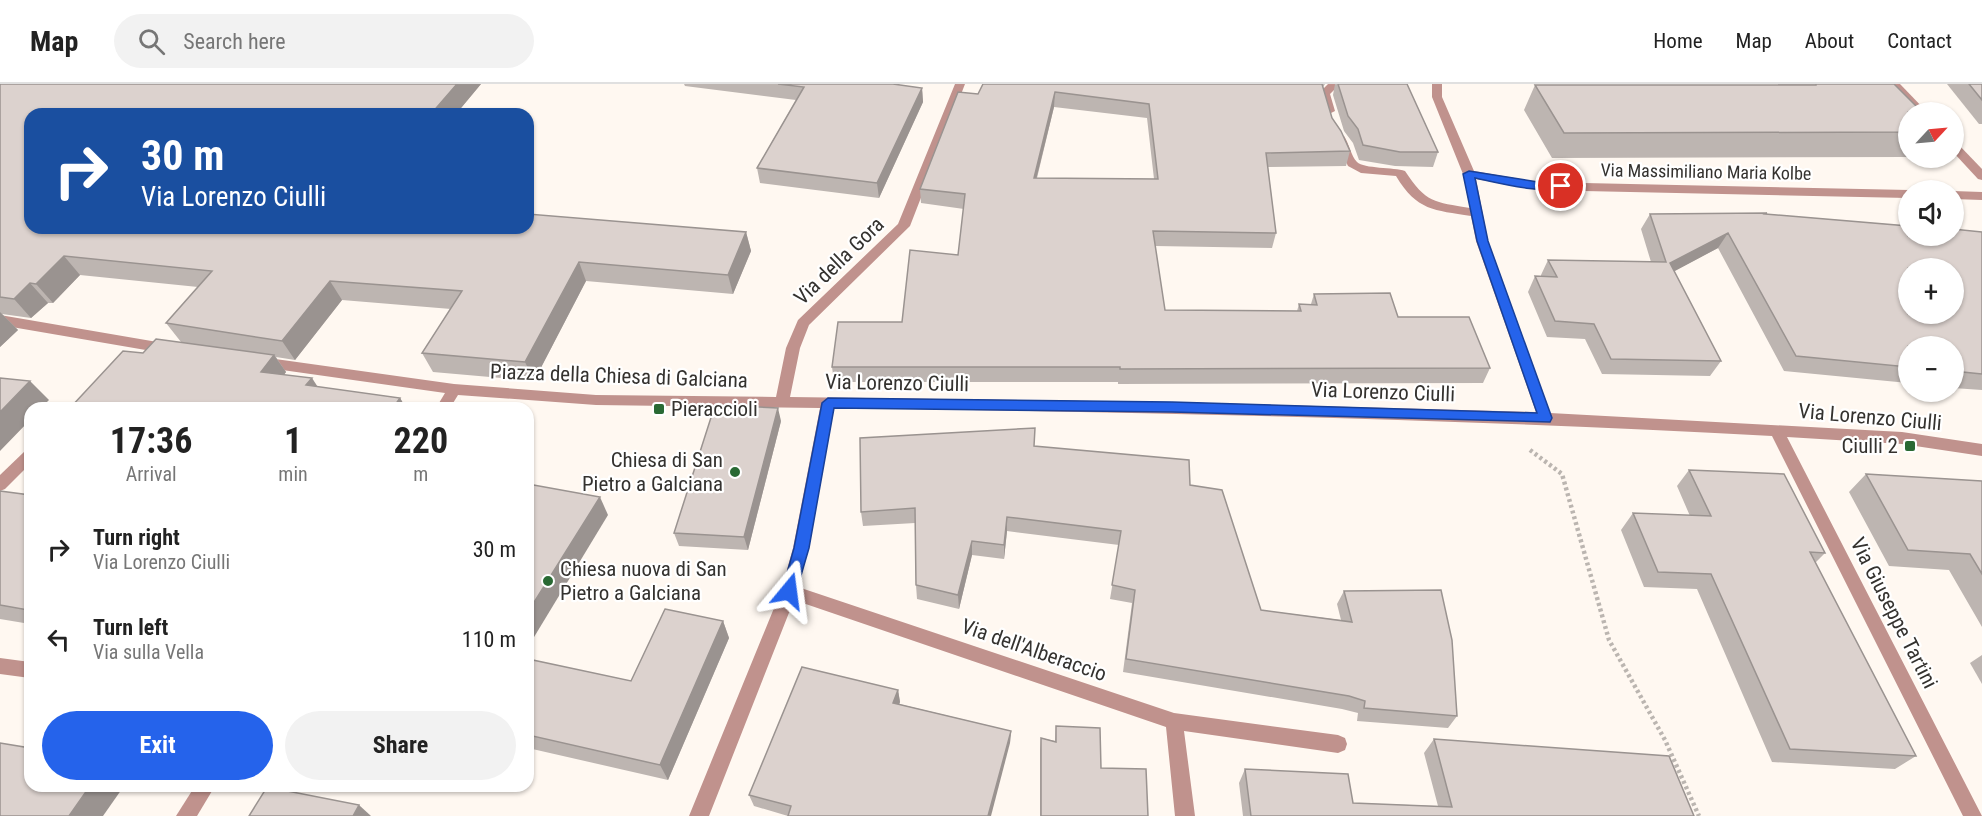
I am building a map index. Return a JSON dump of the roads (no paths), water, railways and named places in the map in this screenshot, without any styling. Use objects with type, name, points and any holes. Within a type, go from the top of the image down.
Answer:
[{"type":"street","name":"Via della Gora","points":[[782,402],[793,348],[803,323],[904,226],[960,84]]},
{"type":"street","points":[[1335,84],[1324,93],[1336,132],[1345,144],[1352,164],[1361,169],[1394,171],[1401,174],[1412,194],[1433,206],[1477,213]]},
{"type":"street","points":[[1437,84],[1437,97],[1469,174],[1482,241],[1545,418]]},
{"type":"street","points":[[1894,84],[1912,102]]},
{"type":"street","points":[[1964,157],[1982,176]]},
{"type":"street","name":"Via Massimiliano Maria Kolbe","points":[[1469,174],[1538,186],[1898,194]]},
{"type":"street","points":[[1964,195],[1982,196]]},
{"type":"street","points":[[0,321],[185,351]]},
{"type":"street","points":[[122,360],[138,344]]},
{"type":"street","name":"Piazza della Chiesa di Galciana","points":[[243,359],[454,389],[596,400],[782,402]]},
{"type":"street","points":[[446,402],[454,389]]},
{"type":"street","name":"Via Lorenzo Ciulli","points":[[782,402],[1172,407],[1545,418],[1902,438],[1982,450]]},
{"type":"street","points":[[699,816],[789,591],[801,548],[828,403]]},
{"type":"street","name":"Via Giuseppe Tartini","points":[[1776,430],[1973,816]]},
{"type":"street","points":[[0,485],[24,460]]},
{"type":"street","name":"Via dell'Alberaccio","points":[[789,591],[1174,721],[1338,744]]},
{"type":"street","points":[[0,666],[24,669]]},
{"type":"street","points":[[1174,721],[1185,816]]},
{"type":"street","points":[[186,816],[202,792]]},
{"type":"place","name":"Pieraccioli","points":[[659,409]]},
{"type":"place","name":"Ciulli 2","points":[[1910,446]]},
{"type":"place","name":"Chiesa di San Pietro a Galciana","points":[[735,472]]},
{"type":"place","name":"Chiesa nuova di San Pietro a Galciana","points":[[548,581]]}]
